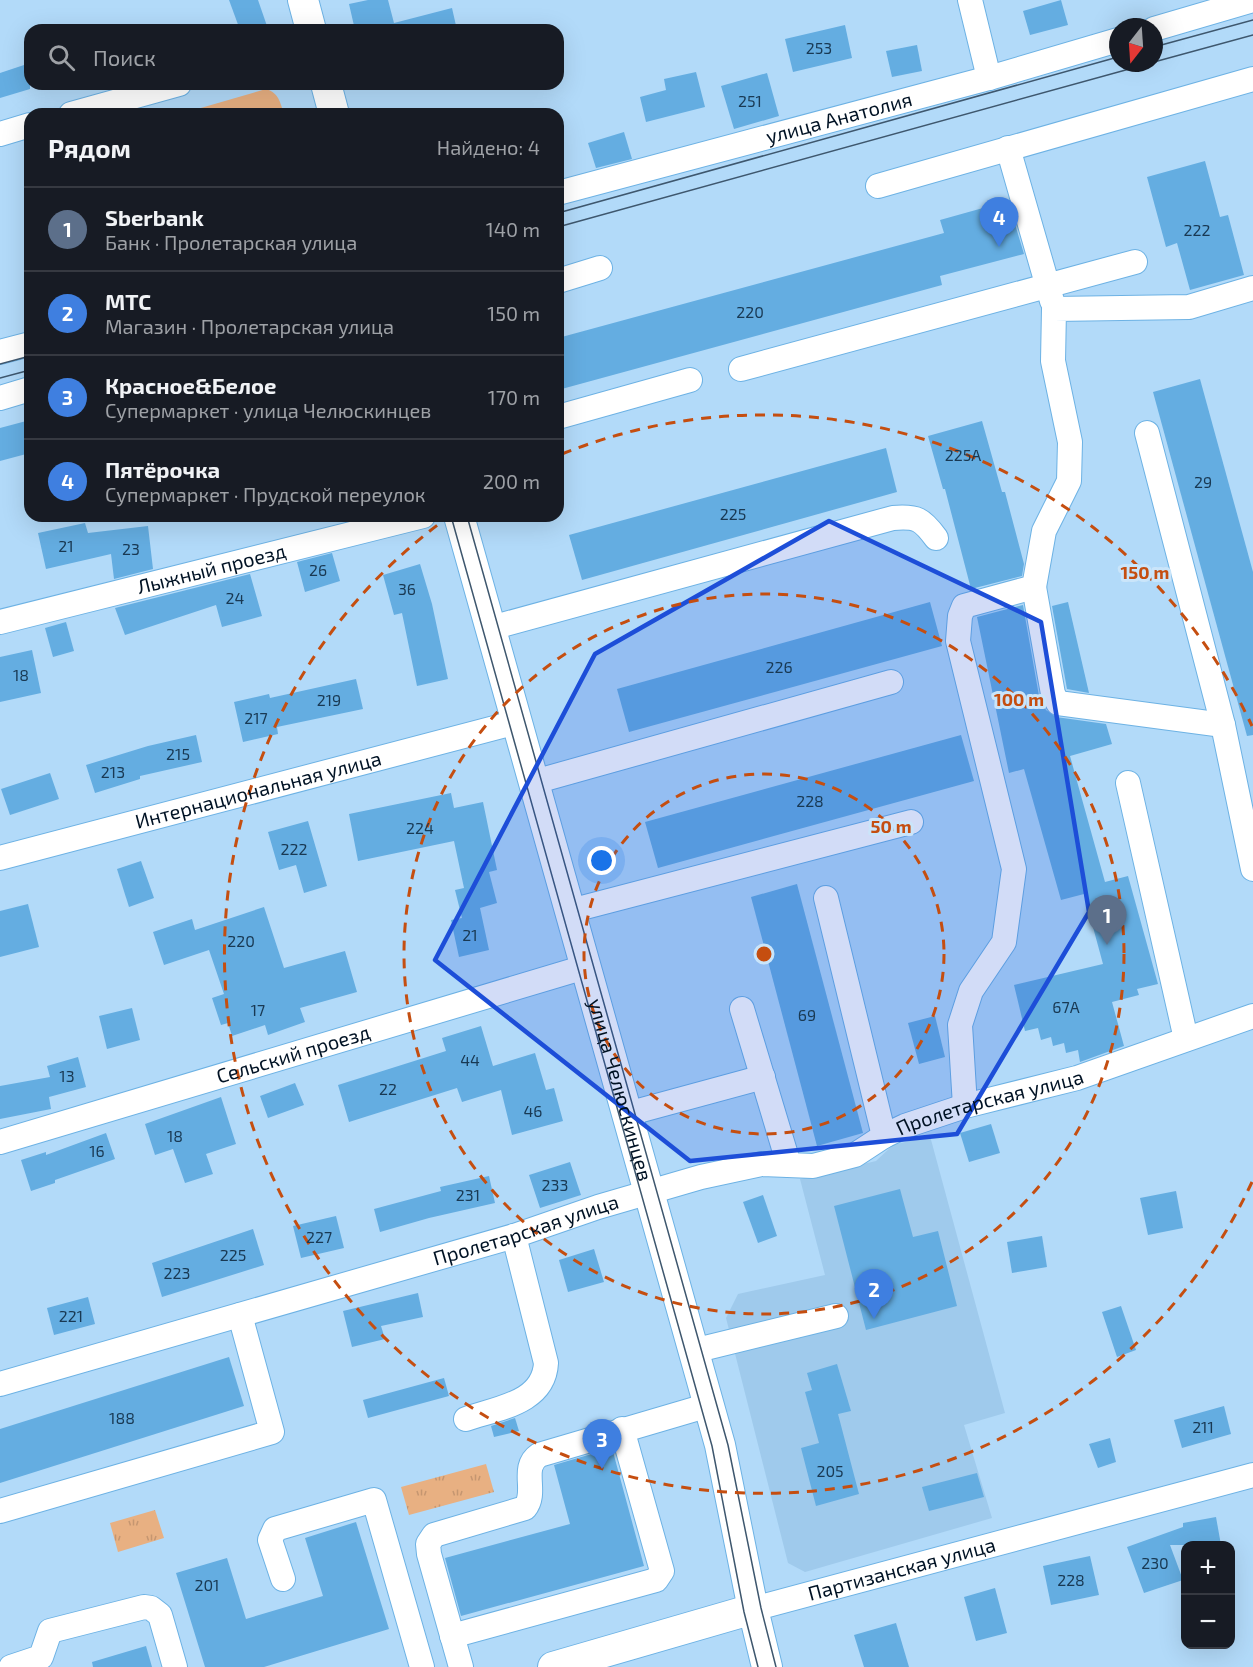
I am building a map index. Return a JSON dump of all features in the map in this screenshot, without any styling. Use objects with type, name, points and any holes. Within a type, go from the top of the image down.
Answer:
[{"type":"main road","points":[[303,0],[309,24]]},
{"type":"main road","points":[[328,90],[332,108]]},
{"type":"main road","name":"улица Челюскинцев","points":[[461,522],[720,1445],[767,1667]]},
{"type":"main road","name":"Партизанская улица","points":[[553,1667],[608,1659],[753,1609]]},
{"type":"street","points":[[970,0],[989,78]]},
{"type":"street","points":[[1163,26],[1252,0]]},
{"type":"street","name":"улица Анатолия","points":[[564,191],[989,78],[1109,43]]},
{"type":"street","points":[[878,186],[1253,79]]},
{"type":"street","points":[[93,108],[157,90]]},
{"type":"street","points":[[0,134],[24,127]]},
{"type":"street","points":[[1008,148],[1051,298],[1053,361],[1070,442],[1070,481],[1044,531],[1034,587],[1053,694],[1058,703],[1223,725]]},
{"type":"street","points":[[741,369],[1051,298],[1135,262]]},
{"type":"street","points":[[564,279],[600,268]]},
{"type":"street","points":[[1051,298],[1189,307],[1253,288]]},
{"type":"street","points":[[0,352],[24,346]]},
{"type":"street","points":[[564,415],[690,380]]},
{"type":"street","points":[[0,398],[24,392]]},
{"type":"street","points":[[1147,433],[1223,725],[1253,869]]},
{"type":"street","points":[[491,628],[893,518],[911,517],[924,523],[936,538]]},
{"type":"street","name":"Лыжный проезд","points":[[0,622],[399,522]]},
{"type":"street","points":[[965,1106],[960,1025],[971,991],[1004,942],[1014,869],[958,641],[960,616],[964,606],[1034,587]]},
{"type":"street","points":[[534,782],[891,682]]},
{"type":"street","name":"Интернациональная улица","points":[[0,858],[517,722]]},
{"type":"street","points":[[1128,783],[1186,1039]]},
{"type":"street","points":[[570,911],[911,822]]},
{"type":"street","points":[[826,898],[884,1136]]},
{"type":"street","name":"Сельский проезд","points":[[0,1142],[585,967]]},
{"type":"street","points":[[742,1009],[789,1165]]},
{"type":"street","name":"Пролетарская улица","points":[[0,1384],[514,1236],[649,1191],[701,1177],[762,1164],[813,1166],[855,1155],[904,1125],[965,1106],[1077,1078],[1253,1016]]},
{"type":"street","points":[[627,1114],[762,1077]]},
{"type":"street","points":[[466,1419],[529,1396],[543,1381],[546,1363],[514,1236]]},
{"type":"street","points":[[0,1511],[272,1432],[240,1315]]},
{"type":"street","points":[[693,1351],[836,1316]]},
{"type":"street","points":[[461,1667],[463,1627],[429,1554],[430,1539],[434,1535],[521,1511],[531,1498],[529,1468],[535,1458],[622,1429],[709,1405]]},
{"type":"street","points":[[463,1627],[656,1580],[660,1576],[662,1570],[622,1429]]},
{"type":"street","name":"Партизанская улица","points":[[753,1609],[1253,1475]]},
{"type":"street","points":[[283,1580],[270,1540],[275,1529],[374,1500],[422,1667]]},
{"type":"street","points":[[11,1667],[41,1657],[50,1631],[144,1606],[160,1615],[175,1667]]},
{"type":"highlighted area","points":[[829,521],[1041,622],[1089,912],[957,1134],[690,1161],[435,960],[595,654]]},
{"type":"shaded area","points":[[930,1136],[1005,1413],[964,1425],[992,1518],[805,1572],[788,1563],[726,1318],[738,1294],[825,1275],[800,1179],[876,1161],[893,1145]]},
{"type":"green space","points":[[268,90],[276,96],[282,108],[201,108]]},
{"type":"green space","points":[[486,1464],[494,1492],[409,1515],[401,1487]]},
{"type":"green space","points":[[155,1510],[164,1538],[118,1552],[110,1523]]},
{"type":"building","points":[[229,0],[258,0],[266,24],[238,24]]},
{"type":"building","points":[[368,0],[388,0],[394,23],[452,8],[456,24],[354,24],[349,4]]},
{"type":"building","points":[[1061,0],[1068,25],[1030,35],[1023,11]]},
{"type":"building","points":[[845,25],[852,58],[793,72],[785,39]]},
{"type":"building","points":[[917,45],[922,71],[892,77],[886,51]]},
{"type":"building","points":[[24,65],[24,90],[27,90],[0,98],[0,73]]},
{"type":"building","points":[[696,72],[705,107],[646,122],[640,97],[666,90],[664,79]]},
{"type":"building","points":[[767,73],[779,116],[734,129],[721,86]]},
{"type":"building","points":[[624,132],[632,159],[596,168],[588,143]]},
{"type":"building","points":[[1205,161],[1220,217],[1228,215],[1244,275],[1190,290],[1177,243],[1166,247],[1147,177]]},
{"type":"building","points":[[1008,201],[1024,254],[940,276],[942,285],[564,388],[564,336],[944,233],[940,220]]},
{"type":"building","points":[[1200,379],[1253,572],[1253,735],[1247,736],[1153,392]]},
{"type":"building","points":[[982,421],[1002,492],[1005,492],[1024,564],[1022,576],[971,589],[945,489],[943,489],[928,436]]},
{"type":"building","points":[[24,422],[24,455],[0,461],[0,428]]},
{"type":"building","points":[[886,448],[897,492],[582,580],[569,535]]},
{"type":"building","points":[[85,523],[88,533],[148,526],[153,569],[114,579],[111,554],[46,569],[38,533]]},
{"type":"building","points":[[332,553],[340,581],[305,592],[297,562]]},
{"type":"building","points":[[420,564],[432,604],[448,679],[417,686],[402,613],[394,615],[383,575]]},
{"type":"building","points":[[250,574],[262,616],[222,627],[216,605],[125,635],[115,608]]},
{"type":"building","points":[[930,602],[942,646],[629,732],[617,689]]},
{"type":"building","points":[[1068,602],[1089,693],[1067,689],[1052,606]]},
{"type":"building","points":[[1023,605],[1039,696],[1046,710],[1056,717],[1106,724],[1112,744],[1070,756],[1105,882],[1128,876],[1158,984],[1137,989],[1139,995],[1112,1002],[1124,1046],[1080,1062],[1078,1050],[1066,1053],[1064,1043],[1053,1046],[1051,1037],[1041,1040],[1038,1028],[1025,1031],[1014,985],[1103,964],[1084,894],[1061,900],[1024,769],[1009,773],[977,617]]},
{"type":"building","points":[[66,622],[74,651],[53,657],[45,628]]},
{"type":"building","points":[[32,650],[41,693],[0,702],[0,657]]},
{"type":"building","points":[[356,679],[363,709],[277,727],[278,734],[243,742],[234,702],[269,694],[270,698]]},
{"type":"building","points":[[196,735],[202,762],[140,776],[140,779],[95,793],[86,765],[148,746]]},
{"type":"building","points":[[961,735],[974,781],[658,868],[645,822]]},
{"type":"building","points":[[50,773],[59,799],[10,815],[1,789]]},
{"type":"building","points":[[451,793],[454,808],[483,802],[497,870],[489,872],[497,903],[480,908],[489,950],[459,957],[451,920],[462,918],[455,890],[464,888],[454,841],[358,861],[349,814]]},
{"type":"building","points":[[308,821],[327,886],[304,893],[296,865],[279,870],[268,832]]},
{"type":"building","points":[[141,861],[154,898],[129,907],[117,869]]},
{"type":"building","points":[[797,884],[863,1133],[817,1146],[751,897]]},
{"type":"building","points":[[28,904],[39,947],[0,957],[0,911]]},
{"type":"building","points":[[264,907],[284,968],[345,951],[357,992],[300,1008],[305,1022],[268,1035],[265,1025],[232,1036],[228,1023],[221,1025],[212,998],[224,994],[209,950],[164,965],[153,932],[192,919],[195,930]]},
{"type":"building","points":[[132,1008],[140,1040],[107,1049],[99,1016]]},
{"type":"building","points":[[935,1016],[945,1057],[919,1064],[908,1023]]},
{"type":"building","points":[[481,1026],[493,1066],[535,1053],[546,1090],[554,1088],[563,1121],[512,1135],[501,1090],[462,1102],[457,1088],[349,1122],[338,1085],[446,1051],[442,1038]]},
{"type":"building","points":[[78,1057],[86,1087],[49,1097],[51,1109],[0,1119],[0,1086],[50,1077],[47,1066]]},
{"type":"building","points":[[295,1083],[304,1105],[268,1118],[260,1096]]},
{"type":"building","points":[[221,1097],[236,1144],[206,1154],[213,1174],[185,1183],[173,1149],[155,1155],[145,1124]]},
{"type":"building","points":[[991,1124],[1000,1153],[969,1162],[960,1133]]},
{"type":"building","points":[[106,1133],[115,1159],[31,1191],[21,1160],[46,1152],[46,1155]]},
{"type":"building","points":[[570,1162],[581,1195],[540,1208],[529,1175]]},
{"type":"building","points":[[489,1176],[495,1203],[380,1232],[374,1209],[441,1191],[440,1187]]},
{"type":"building","points":[[900,1189],[913,1237],[938,1231],[957,1306],[866,1330],[834,1206]]},
{"type":"building","points":[[1176,1191],[1183,1228],[1148,1235],[1140,1198]]},
{"type":"building","points":[[763,1195],[777,1236],[758,1243],[743,1202]]},
{"type":"building","points":[[336,1216],[344,1248],[301,1258],[293,1226]]},
{"type":"building","points":[[253,1229],[264,1265],[162,1297],[152,1263]]},
{"type":"building","points":[[1042,1236],[1047,1267],[1012,1273],[1007,1242]]},
{"type":"building","points":[[594,1249],[604,1282],[568,1292],[559,1260]]},
{"type":"building","points":[[418,1293],[423,1317],[381,1326],[385,1339],[352,1347],[343,1311]]},
{"type":"building","points":[[88,1297],[95,1324],[54,1335],[47,1308]]},
{"type":"building","points":[[1121,1306],[1136,1350],[1117,1357],[1102,1312]]},
{"type":"building","points":[[229,1357],[244,1406],[0,1483],[0,1429]]},
{"type":"building","points":[[837,1364],[851,1411],[838,1414],[859,1494],[816,1506],[801,1448],[819,1443],[805,1392],[812,1390],[807,1373]]},
{"type":"building","points":[[444,1378],[449,1396],[368,1418],[363,1400]]},
{"type":"building","points":[[1224,1406],[1231,1434],[1182,1448],[1174,1420]]},
{"type":"building","points":[[515,1418],[519,1431],[494,1437],[491,1426]]},
{"type":"building","points":[[1110,1438],[1116,1462],[1098,1468],[1089,1444]]},
{"type":"building","points":[[612,1448],[644,1566],[461,1616],[445,1558],[570,1524],[554,1465]]},
{"type":"building","points":[[977,1473],[984,1497],[929,1511],[922,1487]]},
{"type":"building","points":[[1216,1517],[1220,1541],[1181,1541],[1181,1545],[1170,1545],[1181,1581],[1144,1593],[1127,1547],[1183,1527],[1183,1523]]},
{"type":"building","points":[[356,1522],[389,1629],[264,1667],[205,1667],[176,1573],[227,1558],[246,1619],[323,1596],[305,1538]]},
{"type":"building","points":[[1090,1556],[1099,1595],[1051,1605],[1043,1566]]},
{"type":"building","points":[[995,1588],[1007,1633],[976,1641],[964,1597]]},
{"type":"building","points":[[896,1623],[909,1667],[864,1667],[854,1635]]},
{"type":"building","points":[[146,1646],[152,1667],[93,1667],[92,1662]]},
{"type":"tram line","points":[[1163,45],[1253,20]]},
{"type":"tram line","points":[[1163,60],[1253,35]]},
{"type":"tram line","points":[[564,211],[1109,60]]},
{"type":"tram line","points":[[564,225],[1118,72]]},
{"type":"tram line","points":[[0,364],[24,358]]},
{"type":"tram line","points":[[0,378],[24,372]]},
{"type":"tram line","points":[[453,522],[712,1446],[744,1612],[758,1667]]},
{"type":"tram line","points":[[469,522],[728,1445],[761,1608],[776,1667]]},
{"type":"place","name":"Пятёрочка","points":[[999,247]]},
{"type":"place","name":"Sberbank","points":[[1107,945]]},
{"type":"place","name":"МТС","points":[[874,1319]]},
{"type":"place","name":"Красное&Белое","points":[[602,1469]]}]
